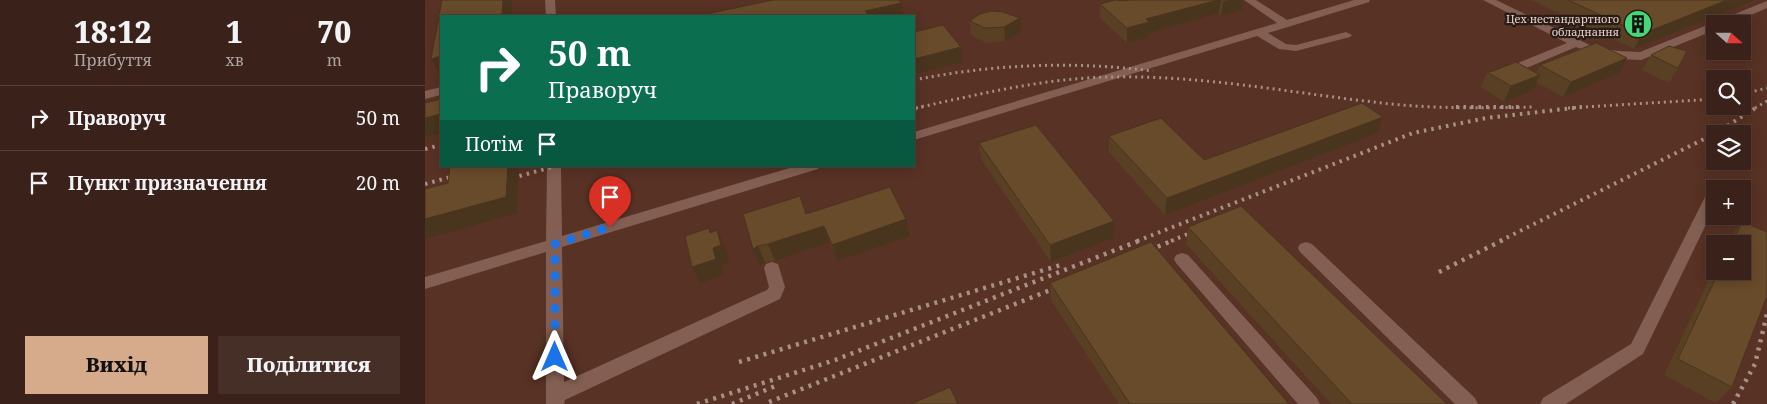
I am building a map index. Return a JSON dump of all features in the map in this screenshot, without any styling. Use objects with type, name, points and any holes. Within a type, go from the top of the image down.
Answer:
[{"type":"lane","points":[[550,0],[551,15]]},
{"type":"lane","points":[[1249,0],[1286,24]]},
{"type":"lane","points":[[915,136],[1365,0]]},
{"type":"lane","points":[[1488,0],[1591,50],[1618,55],[1641,56],[1706,30]]},
{"type":"lane","points":[[1741,15],[1767,4]]},
{"type":"lane","points":[[1258,32],[1283,47],[1296,48],[1346,35]]},
{"type":"lane","points":[[1495,77],[1577,43]]},
{"type":"lane","points":[[425,95],[440,91]]},
{"type":"lane","points":[[554,167],[555,399],[775,294],[777,287],[772,268]]},
{"type":"lane","points":[[425,283],[810,167]]},
{"type":"lane","points":[[1550,404],[1637,349],[1706,209]]},
{"type":"lane","points":[[1306,248],[1468,404]]},
{"type":"lane","points":[[1182,259],[1310,404]]},
{"type":"shaded area","points":[[425,0],[1767,0],[1767,404],[425,404]]},
{"type":"building","points":[[442,0],[503,0],[502,15],[440,15],[440,56],[431,59]]},
{"type":"building","points":[[773,0],[899,0],[901,3],[865,11],[868,15],[702,15]]},
{"type":"building","points":[[1115,0],[1218,0],[1146,19],[1149,22],[1127,28],[1100,4]]},
{"type":"building","points":[[1568,0],[1727,0],[1642,34]]},
{"type":"building","points":[[991,11],[1003,12],[1020,18],[1004,27],[985,28],[970,21],[980,14]]},
{"type":"building","points":[[943,25],[961,47],[915,59],[915,32]]},
{"type":"building","points":[[1596,43],[1627,58],[1571,82],[1540,65]]},
{"type":"building","points":[[1669,46],[1687,51],[1678,68],[1651,55]]},
{"type":"building","points":[[1516,62],[1540,75],[1511,86],[1487,72],[1493,71]]},
{"type":"building","points":[[440,99],[440,114],[425,118],[425,103]]},
{"type":"building","points":[[1362,103],[1383,117],[1167,198],[1109,136],[1161,118],[1204,160]]},
{"type":"building","points":[[1036,125],[1114,221],[1050,245],[979,143]]},
{"type":"building","points":[[450,167],[508,167],[506,197],[425,219],[425,189],[448,183]]},
{"type":"building","points":[[890,187],[906,219],[832,245],[824,226],[753,249],[743,214],[800,196],[806,214]]},
{"type":"building","points":[[1241,206],[1447,404],[1352,404],[1188,227]]},
{"type":"building","points":[[1741,225],[1750,225],[1767,232],[1767,296],[1732,387],[1678,359],[1715,280],[1751,280],[1751,235],[1736,235]]},
{"type":"building","points":[[709,228],[710,233],[717,230],[721,245],[713,248],[716,259],[692,267],[685,236]]},
{"type":"building","points":[[1151,242],[1289,404],[1130,404],[1050,283]]},
{"type":"building","points":[[950,387],[958,404],[911,404]]},
{"type":"railway","points":[[915,80],[1003,67],[1063,65],[1153,71]]},
{"type":"railway","points":[[916,108],[988,92],[1062,80],[1111,77],[1145,77],[1213,82],[1420,106],[1534,107]]},
{"type":"railway","points":[[1751,92],[1767,88]]},
{"type":"railway","points":[[1579,107],[1706,100]]},
{"type":"railway","points":[[1755,108],[1767,101]]},
{"type":"railway","points":[[915,109],[922,107]]},
{"type":"railway","points":[[1456,107],[1522,107]]},
{"type":"railway","points":[[1137,241],[1413,133],[1486,118],[1579,107]]},
{"type":"railway","points":[[1568,108],[1579,107]]},
{"type":"railway","points":[[1500,241],[1716,133],[1757,107]]},
{"type":"railway","points":[[425,149],[440,145]]},
{"type":"railway","points":[[505,180],[552,167]]},
{"type":"railway","points":[[425,184],[461,174]]},
{"type":"railway","points":[[1171,241],[1200,229]]},
{"type":"railway","points":[[697,404],[835,360],[1141,240]]},
{"type":"railway","points":[[1142,253],[1174,240]]},
{"type":"railway","points":[[1439,272],[1503,240]]},
{"type":"railway","points":[[739,362],[1064,264]]},
{"type":"railway","points":[[769,402],[1063,285]]},
{"type":"railway","points":[[1733,404],[1755,364],[1767,314]]},
{"type":"railway","points":[[732,404],[778,385]]},
{"type":"place","name":"Цех нестандартного обладнання","points":[[1638,24]]},
{"type":"route","points":[[555,357],[555,244],[610,227]]}]
